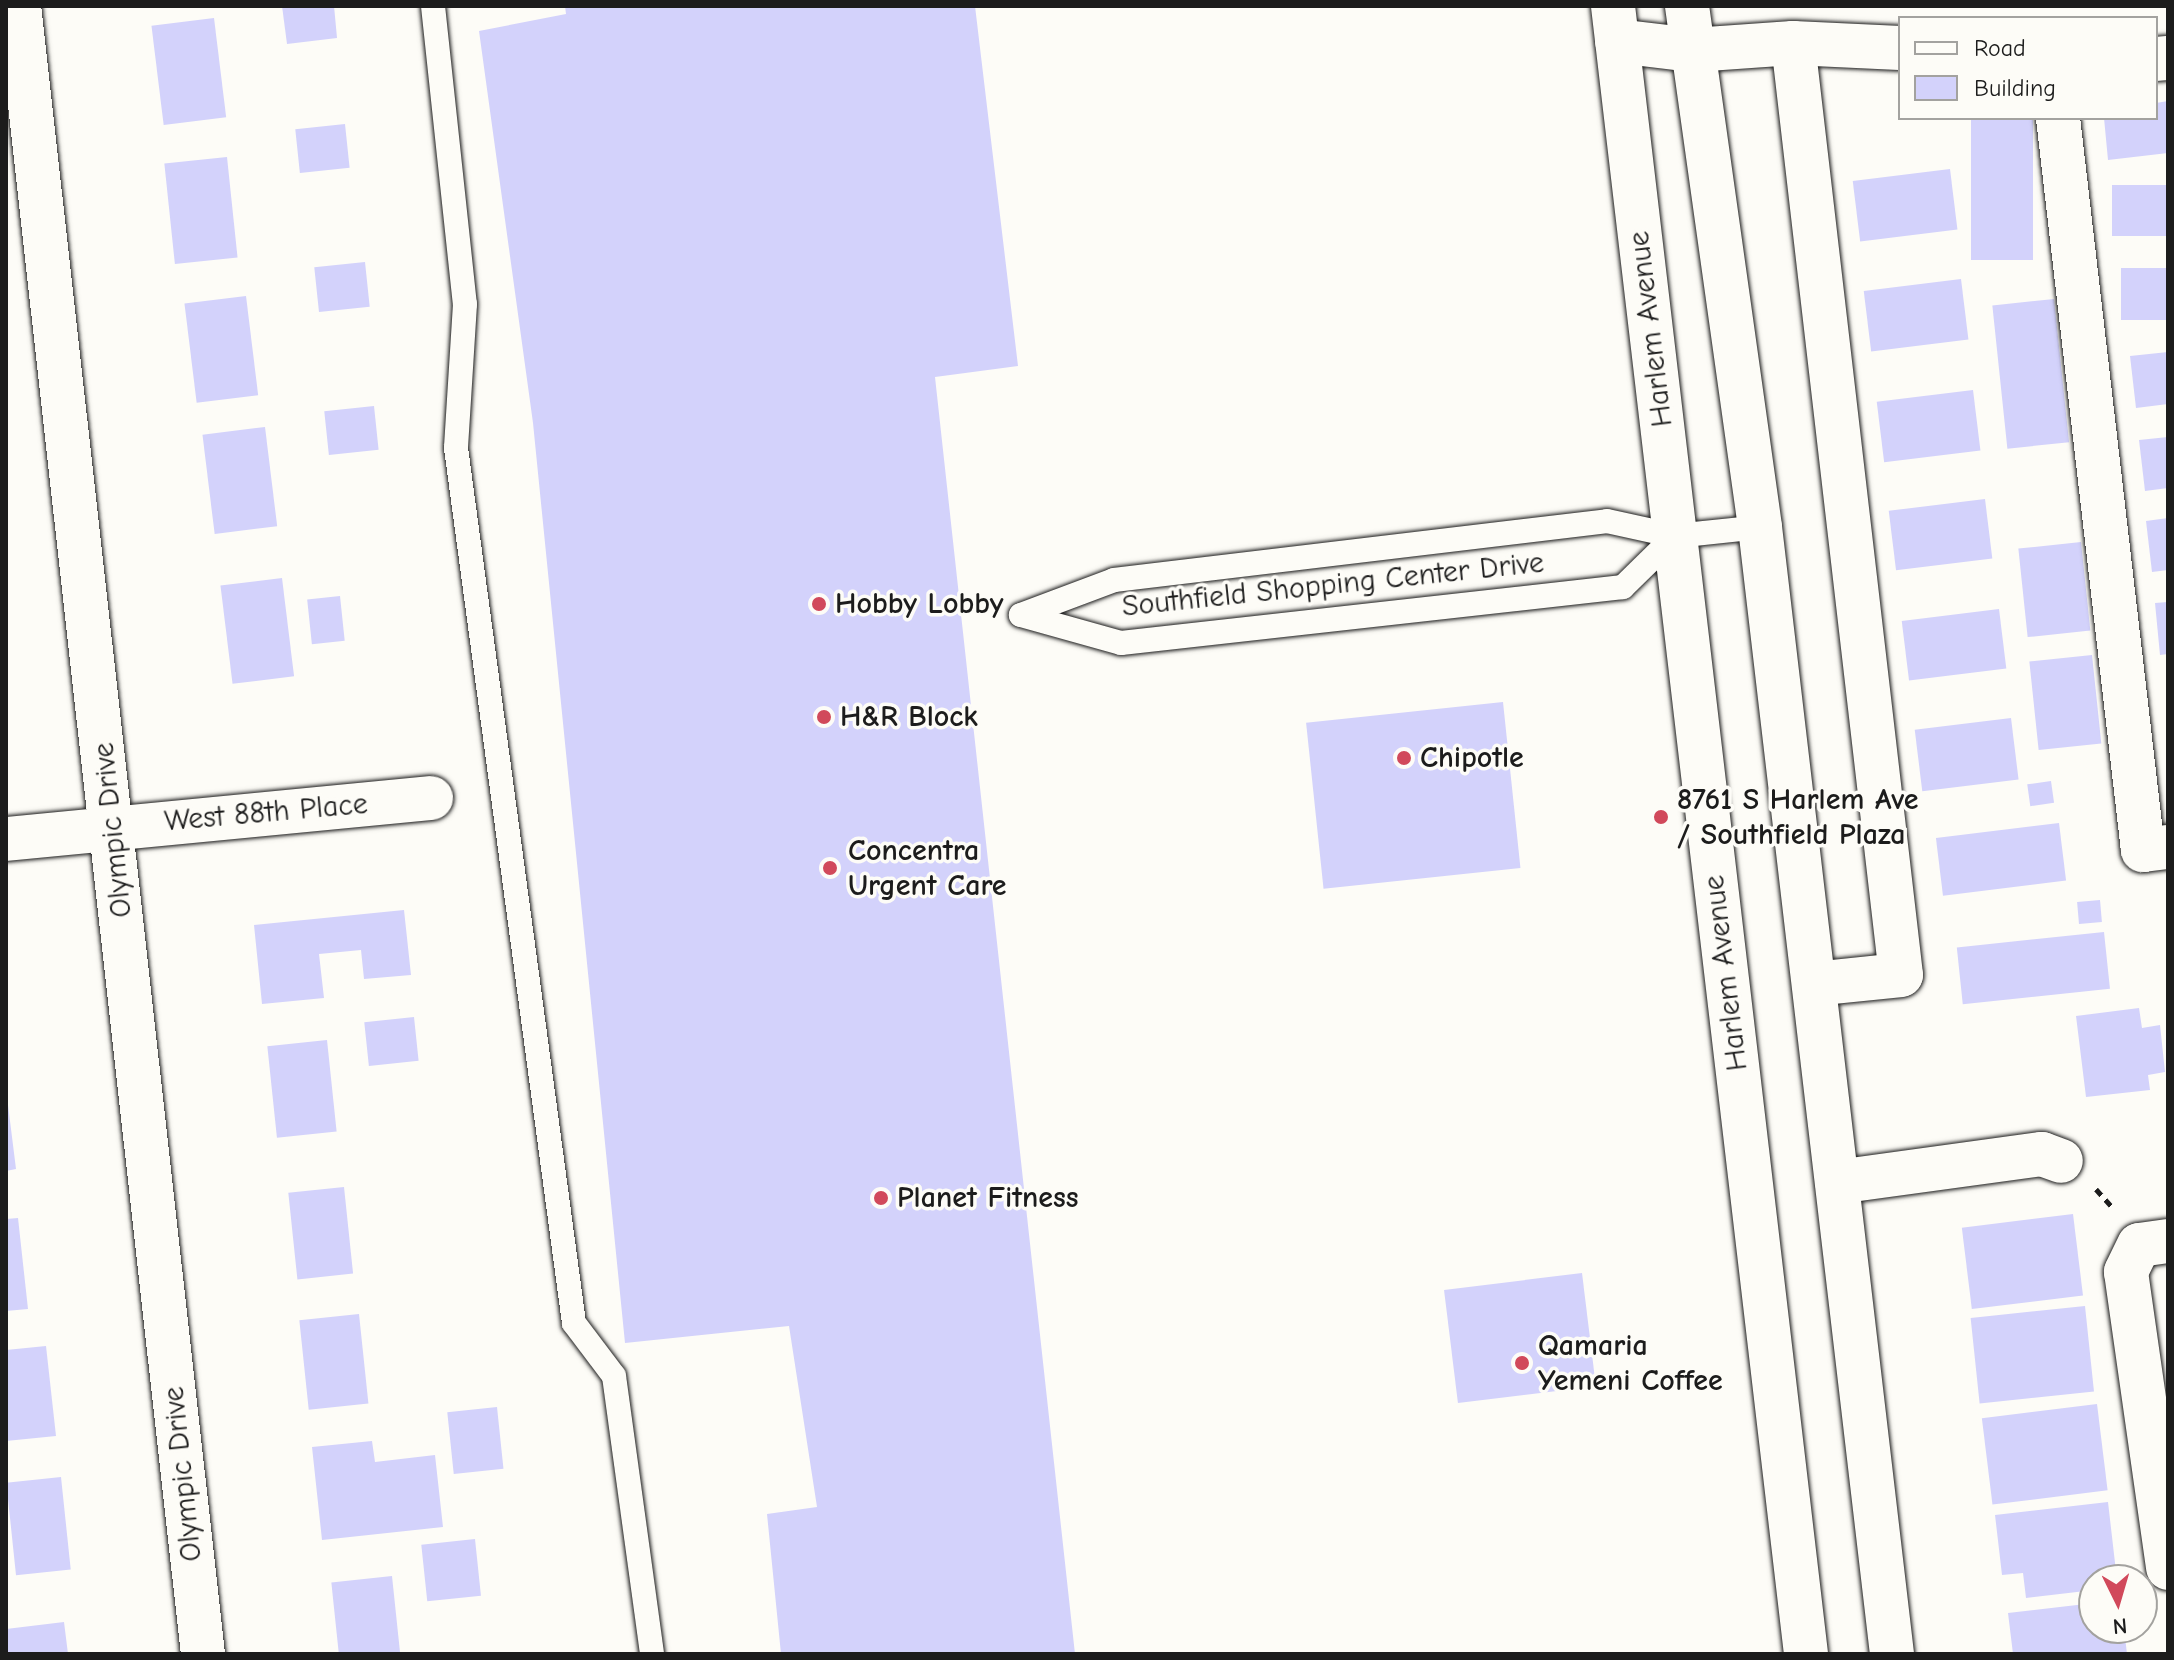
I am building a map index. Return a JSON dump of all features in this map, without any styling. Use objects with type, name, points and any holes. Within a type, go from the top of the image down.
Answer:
[{"type":"street","name":"Olympic Drive","points":[[19,6],[25,232],[112,827],[203,1654]]},
{"type":"street","points":[[1687,6],[1760,527],[1892,1654]]},
{"type":"street","points":[[1615,23],[1693,50],[1793,43],[1898,48]]},
{"type":"street","name":"Harlem Avenue","points":[[1615,23],[1806,1654]]},
{"type":"street","points":[[1793,43],[1901,975],[1814,984]]},
{"type":"street","points":[[2058,120],[2143,850],[2168,847]]},
{"type":"street","name":"West 88th Place","points":[[6,839],[431,798]]},
{"type":"street","points":[[1837,1182],[2042,1154],[2061,1161]]},
{"type":"street","points":[[2153,1243],[2126,1272],[2168,1568]]},
{"type":"lane","points":[[433,6],[465,304],[456,448],[574,1323],[614,1376],[652,1654]]},
{"type":"lane","name":"Southfield Shopping Center Drive","points":[[1675,536],[1623,587],[1121,643],[1021,615],[1114,580],[1607,521],[1675,536],[1760,527]]},
{"type":"path","points":[[2061,1161],[2104,1195],[2153,1243]]},
{"type":"building","points":[[282,6],[334,6],[337,38],[287,44]]},
{"type":"building","points":[[565,6],[975,6],[1018,366],[935,377],[1075,1654],[781,1654],[767,1514],[817,1507],[789,1326],[625,1343],[533,423],[479,31],[566,14]]},
{"type":"building","points":[[214,18],[226,117],[164,125],[151,26]]},
{"type":"building","points":[[2168,101],[2168,153],[2108,160],[2104,120],[2158,120],[2158,103]]},
{"type":"building","points":[[1971,120],[2033,120],[2033,260],[1971,260]]},
{"type":"building","points":[[345,124],[350,168],[300,173],[295,129]]},
{"type":"building","points":[[227,157],[238,257],[175,264],[164,164]]},
{"type":"building","points":[[1950,169],[1957,230],[1860,241],[1853,181]]},
{"type":"building","points":[[2112,185],[2168,185],[2168,236],[2112,236]]},
{"type":"building","points":[[365,262],[370,307],[319,312],[314,267]]},
{"type":"building","points":[[2121,268],[2168,268],[2168,320],[2121,320]]},
{"type":"building","points":[[1961,279],[1968,340],[1871,351],[1864,291]]},
{"type":"building","points":[[246,296],[258,395],[197,403],[184,304]]},
{"type":"building","points":[[2054,299],[2069,442],[2007,449],[1992,305]]},
{"type":"building","points":[[2168,352],[2168,404],[2136,408],[2130,356]]},
{"type":"building","points":[[1973,390],[1980,451],[1884,462],[1877,402]]},
{"type":"building","points":[[374,406],[379,450],[329,455],[324,411]]},
{"type":"building","points":[[265,427],[277,526],[215,534],[202,435]]},
{"type":"building","points":[[2168,437],[2168,488],[2145,491],[2139,440]]},
{"type":"building","points":[[1985,499],[1992,559],[1896,570],[1889,511]]},
{"type":"building","points":[[2168,518],[2168,570],[2152,572],[2146,521]]},
{"type":"building","points":[[2081,542],[2090,631],[2028,637],[2018,549]]},
{"type":"building","points":[[282,578],[294,676],[233,684],[220,586]]},
{"type":"building","points":[[340,596],[345,641],[312,644],[307,599]]},
{"type":"building","points":[[2168,602],[2168,654],[2160,655],[2155,603]]},
{"type":"building","points":[[1999,609],[2006,669],[1909,680],[1902,621]]},
{"type":"building","points":[[2092,655],[2101,744],[2039,750],[2029,662]]},
{"type":"building","points":[[1503,702],[1520,868],[1324,889],[1306,723]]},
{"type":"building","points":[[2011,718],[2019,780],[1922,791],[1915,730]]},
{"type":"building","points":[[2051,781],[2054,803],[2030,806],[2027,784]]},
{"type":"building","points":[[2059,823],[2066,881],[1943,896],[1936,838]]},
{"type":"building","points":[[2100,900],[2102,922],[2079,924],[2077,902]]},
{"type":"building","points":[[404,910],[411,975],[364,979],[361,950],[319,954],[324,998],[262,1004],[254,925]]},
{"type":"building","points":[[2104,932],[2110,989],[1963,1004],[1957,947]]},
{"type":"building","points":[[2139,1008],[2142,1028],[2160,1025],[2165,1072],[2148,1075],[2150,1090],[2086,1097],[2076,1016]]},
{"type":"building","points":[[414,1017],[419,1061],[369,1066],[364,1022]]},
{"type":"building","points":[[327,1040],[337,1131],[277,1138],[267,1046]]},
{"type":"building","points":[[6,1089],[16,1169],[6,1171]]},
{"type":"building","points":[[344,1187],[353,1274],[297,1279],[288,1193]]},
{"type":"building","points":[[2073,1214],[2083,1295],[1972,1309],[1962,1228]]},
{"type":"building","points":[[18,1218],[28,1309],[6,1311],[6,1219]]},
{"type":"building","points":[[1582,1273],[1596,1386],[1458,1403],[1444,1290]]},
{"type":"building","points":[[2085,1306],[2094,1392],[1980,1404],[1971,1318]]},
{"type":"building","points":[[359,1314],[368,1404],[309,1410],[299,1320]]},
{"type":"building","points":[[46,1346],[56,1436],[6,1441],[6,1350]]},
{"type":"building","points":[[2097,1404],[2108,1490],[1992,1504],[1982,1418]]},
{"type":"building","points":[[497,1407],[503,1469],[454,1474],[447,1412]]},
{"type":"building","points":[[372,1441],[375,1462],[435,1455],[443,1527],[322,1540],[312,1447]]},
{"type":"building","points":[[61,1477],[71,1569],[16,1575],[6,1483]]},
{"type":"building","points":[[2108,1502],[2115,1564],[2078,1564],[2078,1592],[2026,1598],[2023,1573],[2002,1575],[1995,1515]]},
{"type":"building","points":[[475,1539],[481,1596],[427,1601],[421,1545]]},
{"type":"building","points":[[392,1576],[400,1654],[339,1654],[331,1582]]},
{"type":"building","points":[[2078,1605],[2078,1644],[2126,1644],[2127,1654],[2013,1654],[2008,1613]]},
{"type":"building","points":[[64,1622],[68,1654],[6,1654],[6,1629]]},
{"type":"place","name":"Hobby Lobby","points":[[819,604]]},
{"type":"place","name":"H&R Block","points":[[824,717]]},
{"type":"place","name":"Chipotle","points":[[1404,758]]},
{"type":"place","name":"8761 S Harlem Ave / Southfield Plaza","points":[[1661,817]]},
{"type":"place","name":"Concentra Urgent Care","points":[[830,868]]},
{"type":"place","name":"Planet Fitness","points":[[881,1198]]},
{"type":"place","name":"Qamaria Yemeni Coffee","points":[[1522,1363]]}]
